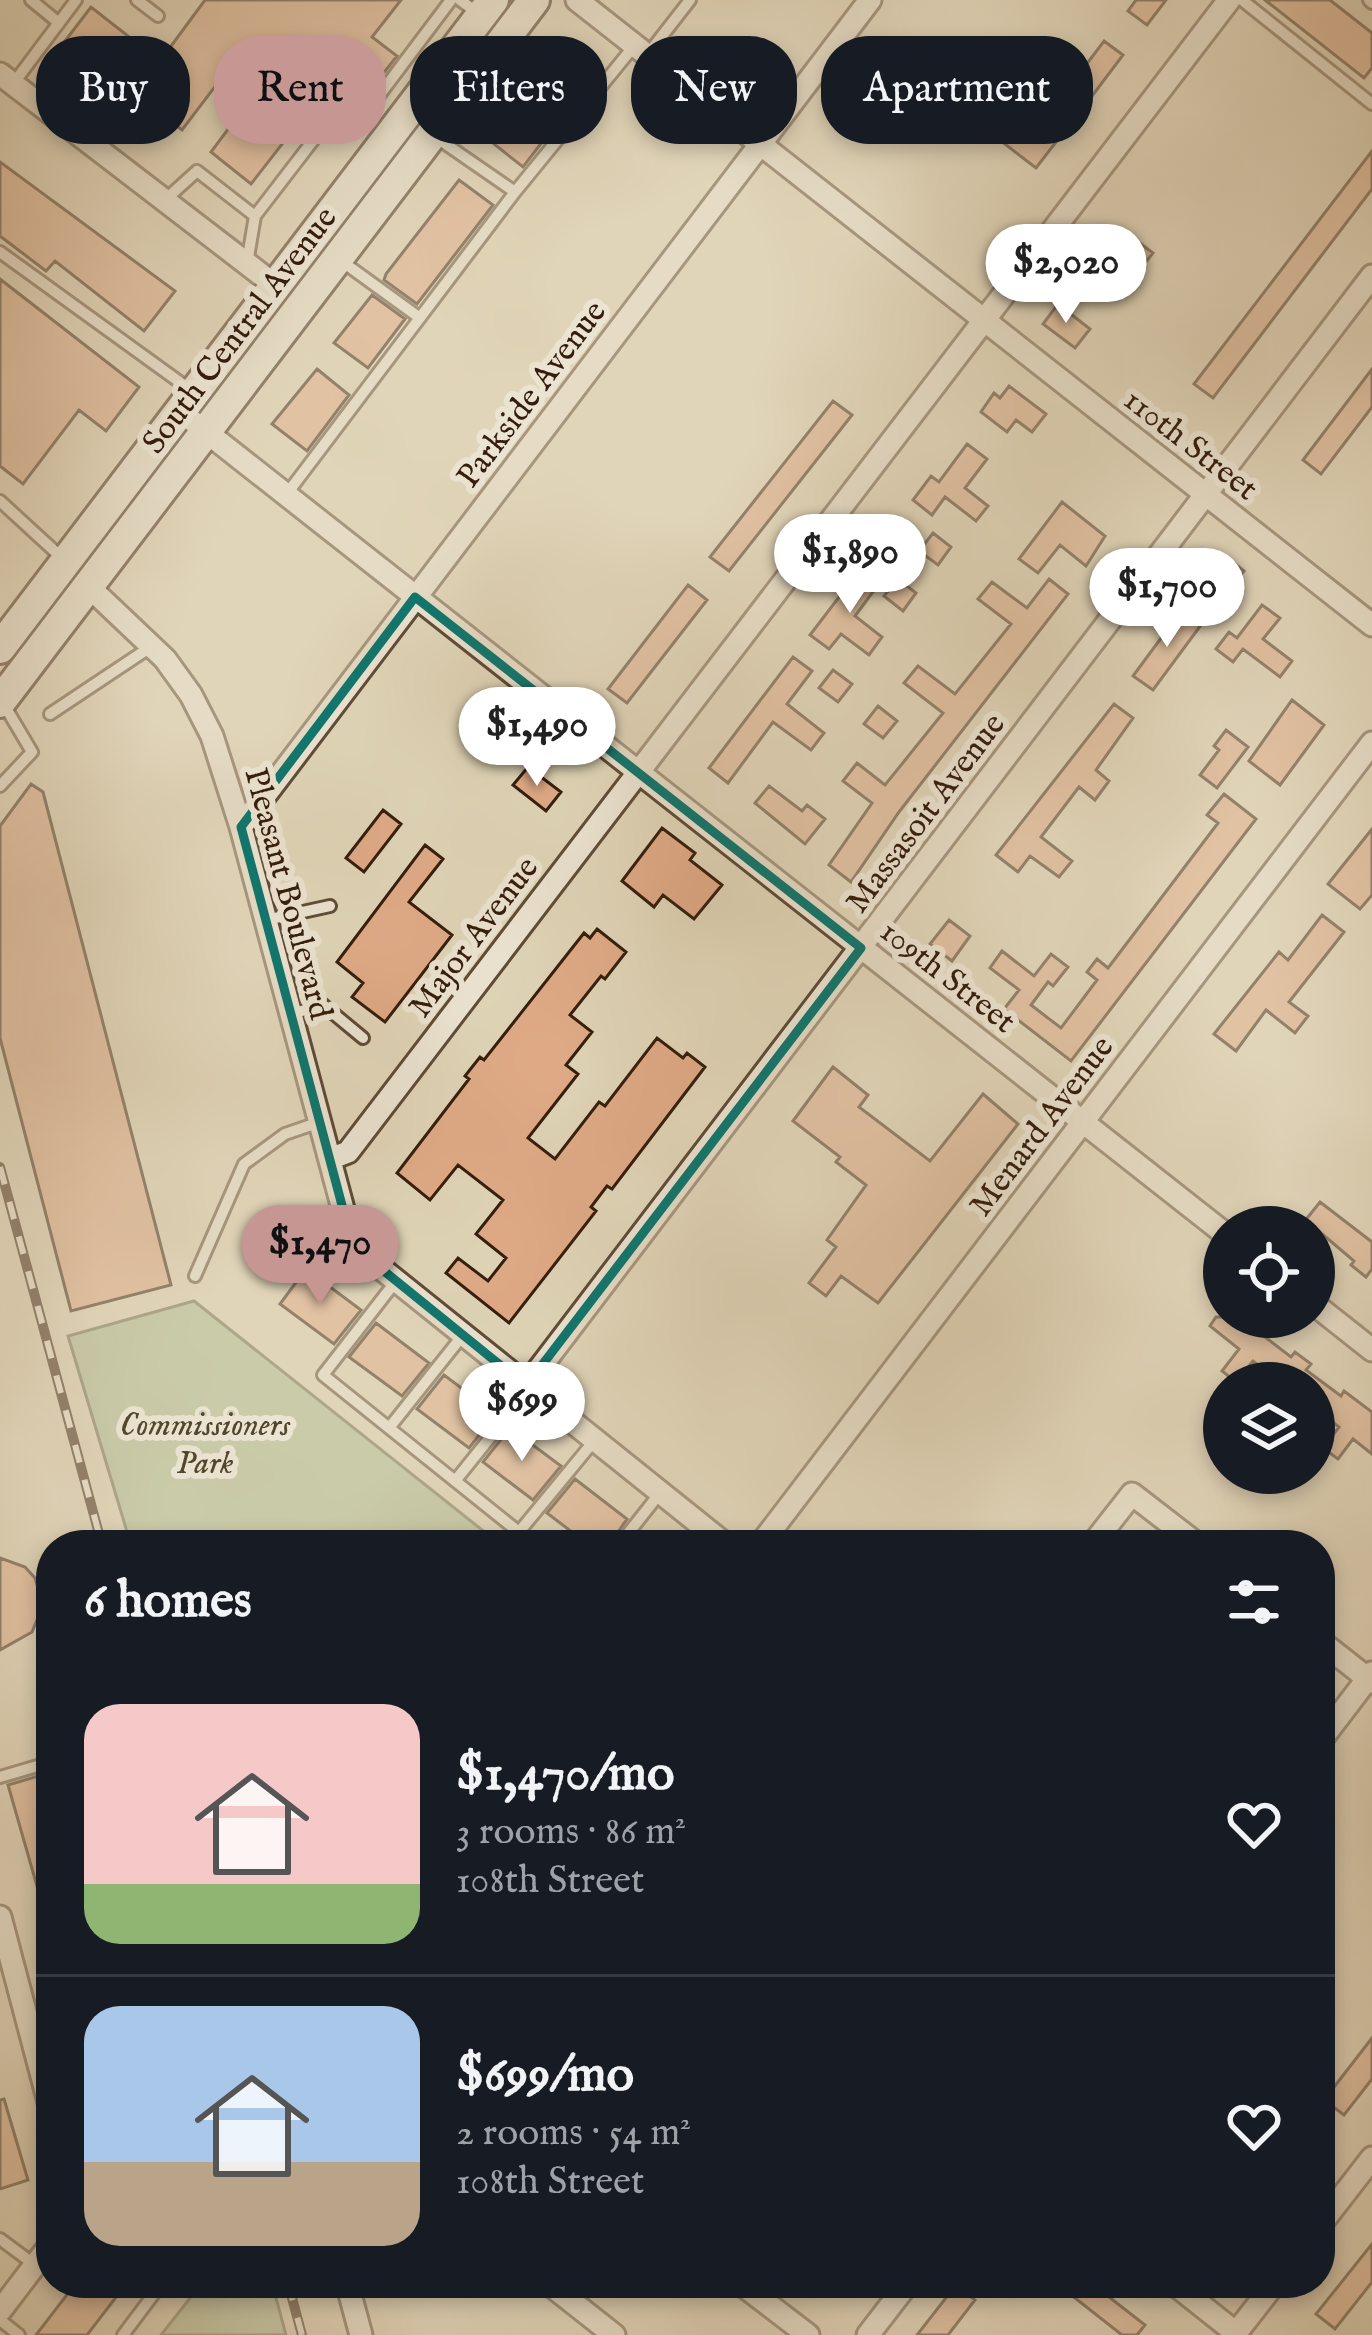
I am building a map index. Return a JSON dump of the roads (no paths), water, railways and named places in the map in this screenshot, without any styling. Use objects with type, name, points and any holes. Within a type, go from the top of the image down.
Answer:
[{"type":"street","name":"South Central Avenue","points":[[507,36],[534,0]]},
{"type":"street","name":"110th Street","points":[[577,0],[631,42]]},
{"type":"street","name":"Parkside Avenue","points":[[797,98],[870,0]]},
{"type":"street","name":"Major Avenue","points":[[330,1159],[348,1152],[1229,0]]},
{"type":"street","name":"South Central Avenue","points":[[0,648],[276,286],[478,5]]},
{"type":"street","points":[[6,79],[276,286]]},
{"type":"street","name":"South Central Avenue","points":[[1,701],[424,144]]},
{"type":"street","name":"Parkside Avenue","points":[[241,827],[762,144]]},
{"type":"street","name":"110th Street","points":[[764,144],[1372,625]]},
{"type":"street","name":"Massasoit Avenue","points":[[527,1387],[1372,276]]},
{"type":"street","name":"109th Street","points":[[188,402],[205,431],[1203,1216]]},
{"type":"street","name":"Pleasant Boulevard","points":[[88,586],[152,646],[191,695],[212,736],[241,827],[346,1224],[362,1254],[396,1281]]},
{"type":"street","name":"Menard Avenue","points":[[772,1530],[1372,743]]},
{"type":"street","points":[[396,1281],[707,1530]]},
{"type":"street","points":[[1335,1321],[1372,1350]]},
{"type":"street","points":[[1104,1530],[1132,1494],[1179,1530]]},
{"type":"street","points":[[1335,1652],[1370,1678],[1335,1722]]},
{"type":"street","points":[[2,1931],[36,2055]]},
{"type":"street","points":[[1335,2206],[1372,2158]]},
{"type":"street","points":[[3,2302],[35,2265]]},
{"type":"street","points":[[351,2298],[361,2335]]},
{"type":"street","points":[[568,2298],[614,2335]]},
{"type":"street","points":[[760,2298],[808,2335]]},
{"type":"street","points":[[868,2335],[896,2298]]},
{"type":"street","points":[[1192,2298],[1236,2333],[1263,2298]]},
{"type":"lane","points":[[31,0],[59,22]]},
{"type":"lane","points":[[6,79],[76,0]]},
{"type":"lane","points":[[137,0],[158,16]]},
{"type":"lane","points":[[386,86],[451,0]]},
{"type":"lane","points":[[655,36],[689,0]]},
{"type":"lane","points":[[1242,0],[1372,104]]},
{"type":"lane","points":[[286,495],[515,192],[631,62]]},
{"type":"lane","points":[[247,262],[255,216],[310,144]]},
{"type":"lane","points":[[444,144],[515,192]]},
{"type":"lane","points":[[165,200],[197,171],[255,216]]},
{"type":"lane","points":[[0,252],[188,402]]},
{"type":"lane","points":[[338,258],[420,318]]},
{"type":"lane","points":[[0,501],[88,586]]},
{"type":"lane","points":[[50,714],[152,646]]},
{"type":"lane","points":[[0,786],[32,752],[1,701]]},
{"type":"lane","points":[[266,920],[331,906]]},
{"type":"lane","points":[[290,1016],[322,1004],[363,1038]]},
{"type":"lane","points":[[195,1276],[244,1163],[286,1134],[320,1122]]},
{"type":"lane","points":[[396,1281],[323,1375],[517,1530]]},
{"type":"lane","points":[[389,1428],[463,1335]]},
{"type":"lane","points":[[455,1480],[527,1387]]},
{"type":"lane","points":[[521,1530],[594,1441]]},
{"type":"lane","points":[[631,1530],[660,1493]]},
{"type":"lane","points":[[0,1777],[36,1766]]},
{"type":"lane","points":[[0,2239],[35,2265]]},
{"type":"lane","points":[[123,2335],[150,2298]]},
{"type":"lane","points":[[3,2302],[20,2335]]},
{"type":"railway","points":[[0,1167],[98,1530]]},
{"type":"railway","points":[[292,2298],[302,2335]]},
{"type":"park label","name":"Commissioners Park","points":[[205,1442]]}]
